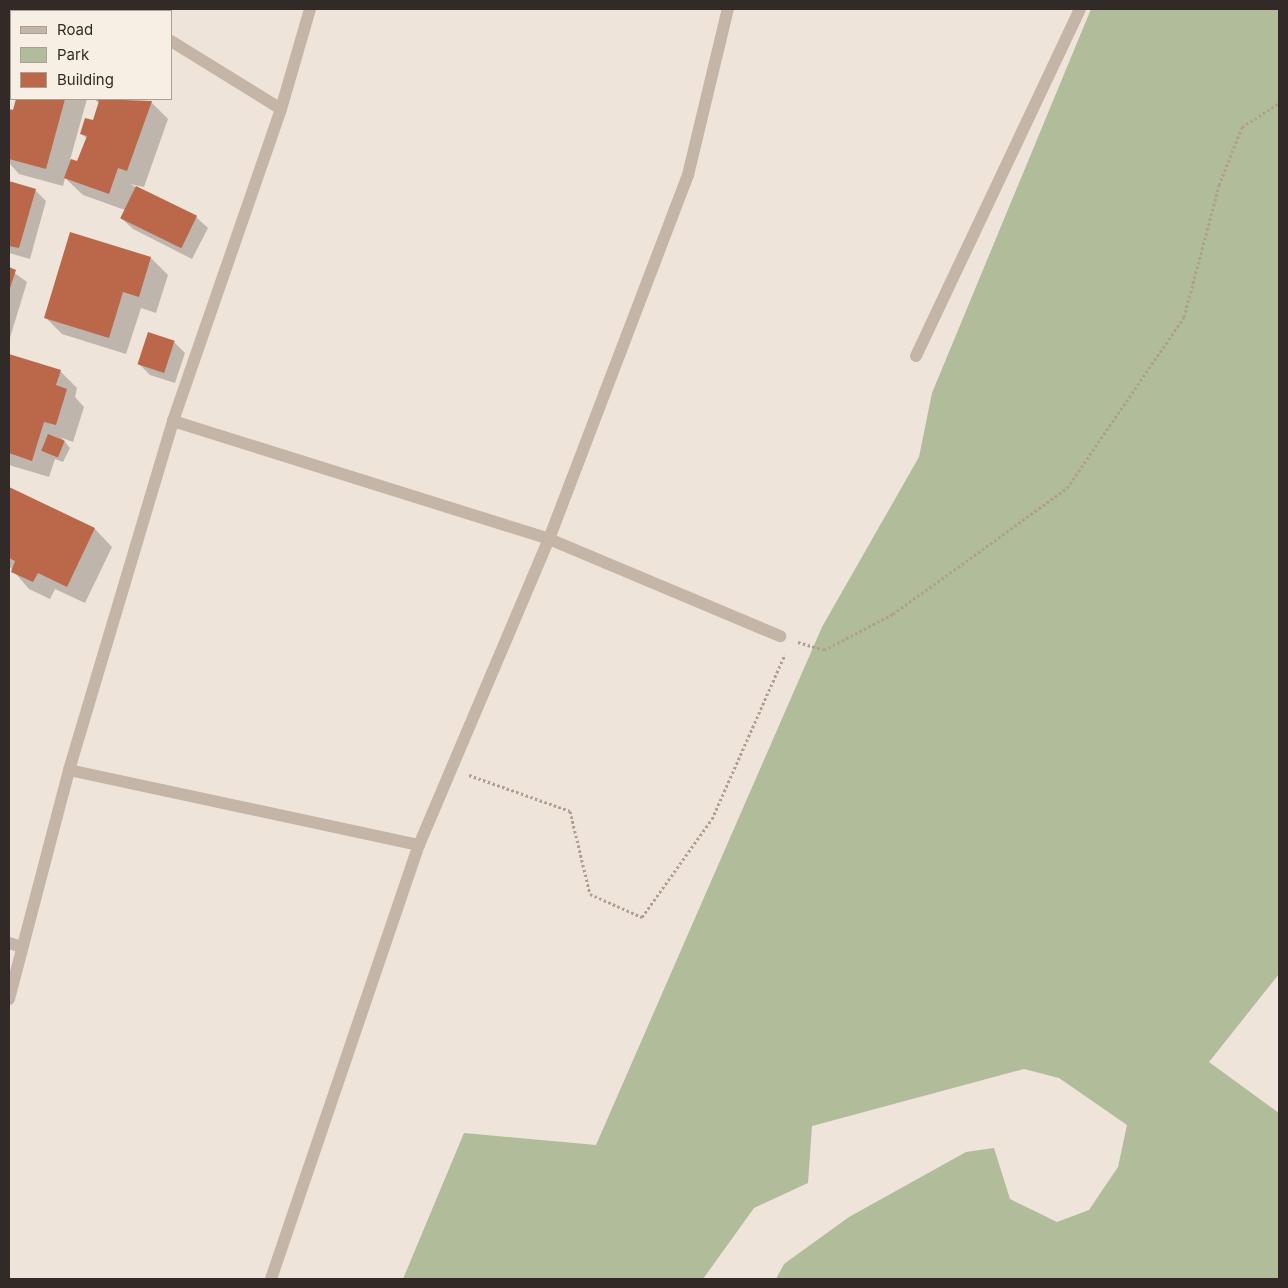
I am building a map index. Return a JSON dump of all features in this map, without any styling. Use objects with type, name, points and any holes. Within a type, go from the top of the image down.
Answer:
[{"type":"street","points":[[9,999],[69,770],[173,421],[281,109],[310,9]]},
{"type":"street","points":[[271,1279],[419,845],[549,539],[688,175],[728,9]]},
{"type":"street","points":[[916,356],[1080,9]]},
{"type":"street","points":[[172,43],[281,109]]},
{"type":"street","points":[[173,421],[549,539],[780,636]]},
{"type":"street","points":[[69,770],[419,845]]},
{"type":"street","points":[[9,943],[22,947]]},
{"type":"path","points":[[780,636],[824,650],[893,614],[1068,488],[1184,317],[1219,185],[1242,127],[1279,103]]},
{"type":"path","points":[[452,769],[570,811],[590,894],[642,917],[712,819],[785,653],[780,636]]},
{"type":"green space","points":[[1091,9],[1279,9],[1279,974],[1209,1062],[1279,1113],[1279,1279],[776,1279],[784,1264],[849,1217],[966,1152],[994,1148],[1010,1199],[1057,1222],[1089,1210],[1118,1167],[1127,1125],[1059,1078],[1024,1069],[812,1126],[808,1183],[754,1208],[703,1279],[403,1279],[464,1133],[596,1145],[822,627],[919,457],[932,393]]},
{"type":"building","points":[[16,100],[65,100],[46,169],[9,159],[9,109],[13,110]]},
{"type":"building","points":[[97,100],[152,101],[127,171],[118,168],[109,194],[64,178],[71,159],[77,161],[87,136],[80,134],[85,118],[93,120],[99,101]]},
{"type":"building","points":[[9,181],[36,189],[19,248],[9,246]]},
{"type":"building","points":[[136,186],[197,216],[181,248],[120,218]]},
{"type":"building","points":[[70,232],[151,257],[139,297],[123,292],[109,338],[44,318]]},
{"type":"building","points":[[9,267],[16,270],[9,291]]},
{"type":"building","points":[[148,332],[175,341],[164,373],[137,364]]},
{"type":"building","points":[[9,354],[61,370],[56,385],[67,389],[56,425],[44,422],[32,461],[9,453]]},
{"type":"building","points":[[48,434],[65,441],[58,457],[41,451]]},
{"type":"building","points":[[9,487],[95,528],[67,587],[38,573],[33,582],[11,572],[15,561],[9,558]]}]
